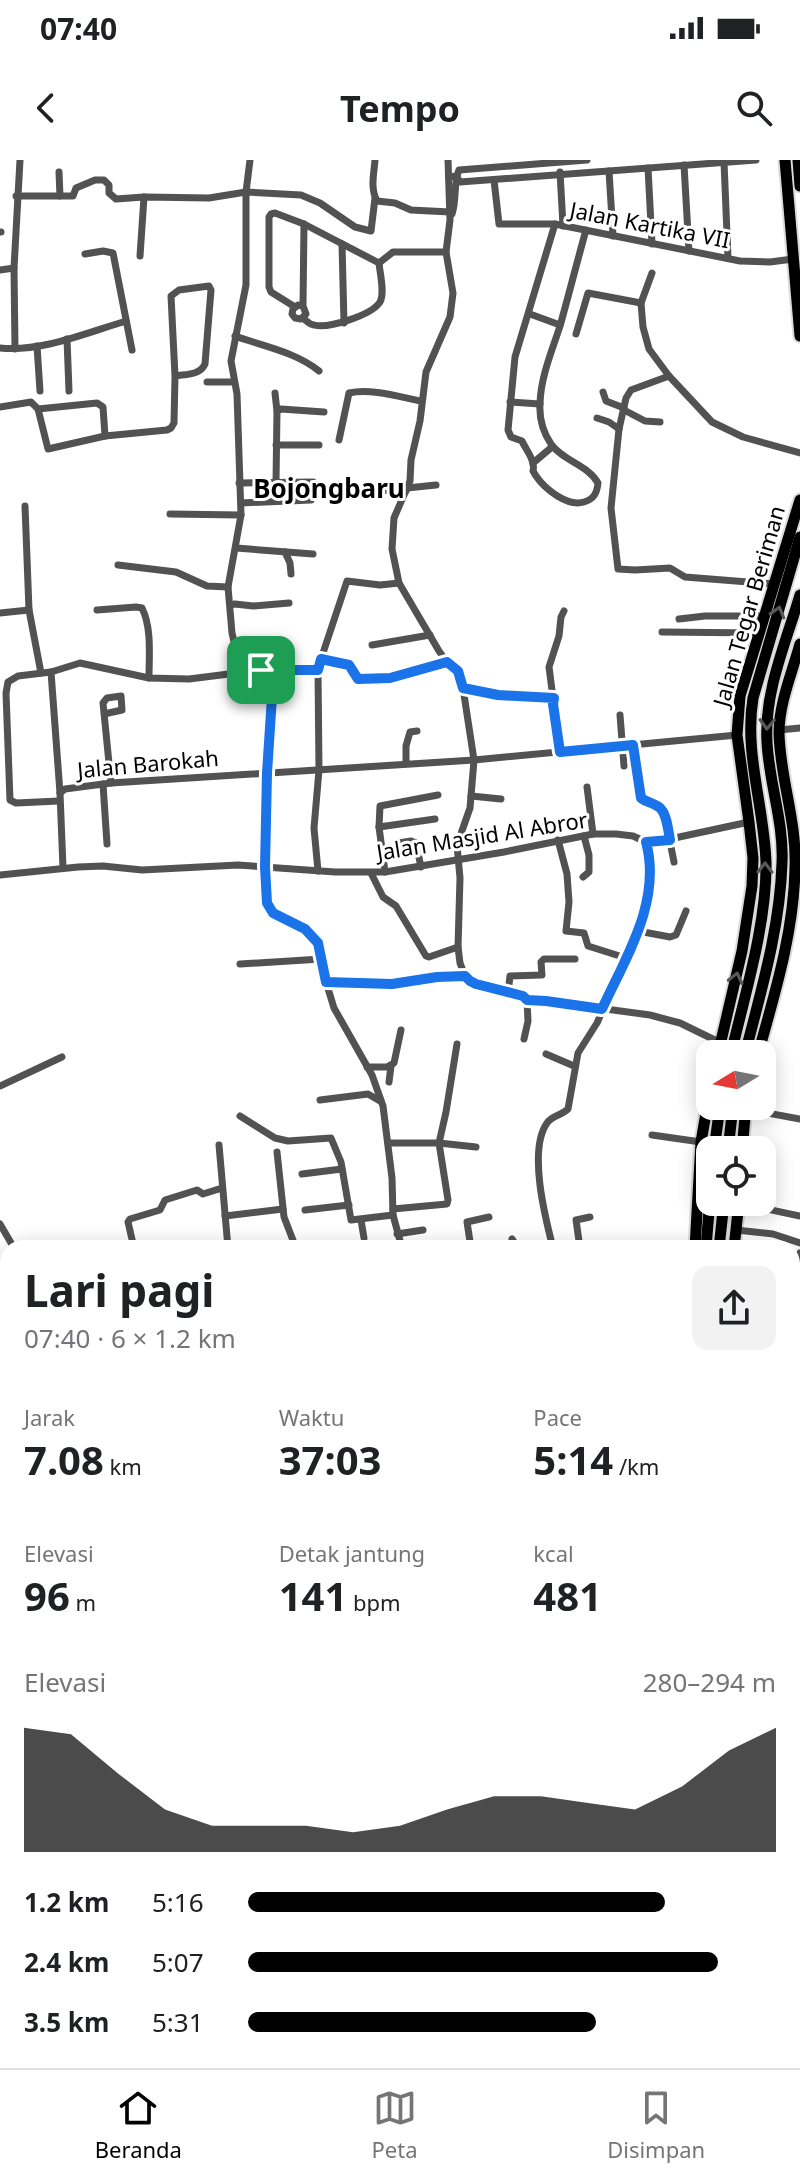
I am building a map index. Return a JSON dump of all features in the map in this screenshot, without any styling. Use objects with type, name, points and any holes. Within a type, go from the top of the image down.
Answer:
[{"type":"main road","points":[[785,160],[800,336]]},
{"type":"main road","points":[[798,160],[800,186]]},
{"type":"main road","name":"Jalan Tegar Beriman","points":[[734,1040],[755,952],[765,875],[765,841],[751,752],[750,717],[800,500]]},
{"type":"main road","name":"Jalan Tegar Beriman","points":[[722,1040],[751,900],[753,858],[737,735],[740,696],[774,584],[800,537]]},
{"type":"main road","name":"Jalan Tegar Beriman","points":[[748,1040],[777,917],[782,860],[768,757],[767,717],[771,693],[800,595]]},
{"type":"main road","points":[[762,1040],[783,964],[797,890],[795,818],[784,775],[779,730],[782,708],[796,675],[800,644]]},
{"type":"main road","points":[[775,799],[784,775]]},
{"type":"main road","points":[[761,914],[777,917]]},
{"type":"main road","points":[[702,1136],[704,1120]]},
{"type":"main road","points":[[715,1136],[718,1120]]},
{"type":"main road","points":[[729,1136],[731,1120]]},
{"type":"main road","points":[[743,1136],[745,1120]]},
{"type":"main road","points":[[703,1128],[716,1130]]},
{"type":"main road","points":[[729,1132],[743,1133]]},
{"type":"main road","points":[[695,1240],[697,1216]]},
{"type":"main road","points":[[707,1240],[709,1216]]},
{"type":"main road","points":[[720,1240],[722,1216]]},
{"type":"main road","points":[[735,1240],[737,1216]]},
{"type":"street","points":[[15,349],[14,268],[20,160]]},
{"type":"street","points":[[250,160],[246,192],[246,285],[231,361],[237,394],[241,515],[228,587],[237,654],[244,666],[261,670],[269,677],[272,697],[267,773],[267,903],[283,919],[305,929],[318,943],[326,982],[340,1021],[367,1067],[383,1108],[393,1212],[399,1240]]},
{"type":"street","points":[[16,196],[73,196],[76,188],[95,180],[104,180],[109,185],[109,193],[116,199],[282,193],[311,197],[355,227],[371,231],[375,160]]},
{"type":"street","points":[[448,160],[455,205],[450,216],[446,252],[452,285],[450,317],[428,365],[407,489],[394,518],[392,535],[393,561],[399,583],[447,662],[458,671],[463,688],[474,760],[468,818],[457,845],[460,963],[470,981],[523,996],[527,1000],[650,1015],[680,1023],[707,1040]]},
{"type":"street","points":[[470,160],[471,169]]},
{"type":"street","points":[[453,177],[459,170],[507,163],[587,160]]},
{"type":"street","points":[[628,160],[629,170]]},
{"type":"street","points":[[453,177],[460,182],[756,160]]},
{"type":"street","points":[[559,162],[559,225],[515,357],[509,434],[522,441],[541,483],[566,501],[578,503],[596,494],[596,479],[552,447],[543,430],[540,404],[543,377],[586,230]]},
{"type":"street","points":[[724,162],[728,258]]},
{"type":"street","points":[[684,165],[689,251]]},
{"type":"street","points":[[648,168],[652,244]]},
{"type":"street","points":[[609,171],[613,236]]},
{"type":"street","points":[[59,172],[60,196]]},
{"type":"street","name":"Jalan Kartika VII","points":[[494,180],[499,224],[559,225],[728,258],[770,262],[793,259]]},
{"type":"street","points":[[140,256],[144,197]]},
{"type":"street","points":[[375,198],[411,210],[450,216]]},
{"type":"street","points":[[299,306],[269,290],[271,214],[304,224],[379,263]]},
{"type":"street","points":[[299,306],[304,224]]},
{"type":"street","points":[[342,244],[344,323]]},
{"type":"street","points":[[379,263],[389,253],[396,251],[446,252]]},
{"type":"street","points":[[85,254],[113,253],[132,350]]},
{"type":"street","points":[[299,306],[292,311],[293,317],[303,318],[310,325],[344,323],[379,303],[382,293],[379,263]]},
{"type":"street","points":[[0,270],[14,268]]},
{"type":"street","points":[[652,273],[641,303],[643,327],[649,349],[669,376],[712,422],[743,437],[800,453]]},
{"type":"street","points":[[0,407],[31,402],[38,409],[48,449],[105,436],[171,428],[174,423],[175,376],[171,296],[179,290],[209,286],[205,364],[198,372],[175,376]]},
{"type":"street","points":[[576,334],[588,293],[641,303]]},
{"type":"street","points":[[530,314],[560,325]]},
{"type":"street","points":[[0,348],[37,346],[126,321]]},
{"type":"street","points":[[235,336],[295,356],[319,371]]},
{"type":"street","points":[[67,339],[69,391]]},
{"type":"street","points":[[37,346],[40,391]]},
{"type":"street","points":[[669,376],[628,393],[619,429],[611,508],[618,569],[670,568],[685,577],[774,584]]},
{"type":"street","points":[[207,382],[233,382]]},
{"type":"street","points":[[603,392],[606,401],[645,421],[660,422]]},
{"type":"street","points":[[275,393],[276,482]]},
{"type":"street","points":[[339,440],[349,393],[421,401]]},
{"type":"street","points":[[510,402],[540,404]]},
{"type":"street","points":[[38,409],[101,404],[105,436]]},
{"type":"street","points":[[277,411],[324,412]]},
{"type":"street","points":[[597,418],[619,429]]},
{"type":"street","points":[[276,445],[319,445]]},
{"type":"street","points":[[533,463],[552,447]]},
{"type":"street","points":[[239,483],[313,482]]},
{"type":"street","points":[[378,490],[436,485]]},
{"type":"street","points":[[241,503],[311,500]]},
{"type":"street","points":[[25,506],[29,610],[41,673]]},
{"type":"street","points":[[170,514],[241,515]]},
{"type":"street","points":[[236,548],[313,554]]},
{"type":"street","points":[[285,552],[291,574]]},
{"type":"street","points":[[118,565],[176,572],[207,586],[228,587]]},
{"type":"street","points":[[318,871],[314,828],[319,770],[318,670],[321,659],[347,581],[380,585],[399,583]]},
{"type":"street","points":[[230,605],[289,603]]},
{"type":"street","points":[[97,610],[142,608],[148,635],[149,678]]},
{"type":"street","points":[[0,613],[29,610]]},
{"type":"street","points":[[560,752],[549,667],[564,611]]},
{"type":"street","points":[[679,619],[764,616]]},
{"type":"street","points":[[662,632],[759,633]]},
{"type":"street","points":[[372,645],[430,635]]},
{"type":"street","points":[[321,659],[349,665],[358,679],[380,680],[447,662]]},
{"type":"street","points":[[10,800],[6,693],[8,682],[18,676],[51,672],[80,663],[149,678],[189,679],[261,670],[318,670]]},
{"type":"street","points":[[0,800],[16,803],[60,797],[51,672]]},
{"type":"street","points":[[463,688],[498,695],[554,698]]},
{"type":"street","points":[[104,714],[107,844]]},
{"type":"street","points":[[620,715],[624,766]]},
{"type":"street","points":[[779,730],[800,728]]},
{"type":"street","points":[[406,763],[407,737],[410,732],[417,731]]},
{"type":"street","name":"Jalan Barokah","points":[[63,868],[60,797],[65,789],[107,783],[474,760],[737,735]]},
{"type":"street","points":[[633,745],[641,798],[664,812],[674,862]]},
{"type":"street","points":[[583,877],[591,865],[587,787]]},
{"type":"street","points":[[385,872],[379,827],[381,805],[438,795]]},
{"type":"street","points":[[471,796],[501,799]]},
{"type":"street","points":[[379,827],[435,819]]},
{"type":"street","name":"Jalan Masjid Al Abror","points":[[0,875],[103,866],[142,870],[238,865],[371,873],[421,867],[588,835],[633,836],[646,842],[670,840],[749,822]]},
{"type":"street","points":[[558,840],[567,874],[567,933],[584,933],[588,946],[626,958]]},
{"type":"street","points":[[551,1240],[538,1162],[540,1146],[546,1124],[568,1109],[578,1053],[597,1023],[638,931],[651,881],[646,842]]},
{"type":"street","points":[[399,843],[416,843],[421,867]]},
{"type":"street","points":[[371,873],[383,897],[396,906],[426,956],[458,947]]},
{"type":"street","points":[[638,931],[670,937],[676,935],[686,911]]},
{"type":"street","points":[[240,964],[321,959]]},
{"type":"street","points":[[508,993],[510,976],[542,975],[541,962],[544,959],[575,959]]},
{"type":"street","points":[[326,982],[392,984],[465,976]]},
{"type":"street","points":[[524,1039],[528,1021],[527,1000]]},
{"type":"street","points":[[389,1082],[401,1030]]},
{"type":"street","points":[[240,1116],[275,1138],[299,1141],[331,1138],[342,1169],[351,1220],[447,1204],[439,1143],[457,1044]]},
{"type":"street","points":[[546,1054],[574,1066]]},
{"type":"street","points":[[0,1086],[62,1057]]},
{"type":"street","points":[[367,1067],[391,1066]]},
{"type":"street","points":[[320,1100],[368,1094],[383,1108]]},
{"type":"street","points":[[776,1114],[800,1119]]},
{"type":"street","points":[[652,1135],[696,1141]]},
{"type":"street","points":[[388,1143],[476,1147]]},
{"type":"street","points":[[219,1145],[227,1240]]},
{"type":"street","points":[[277,1152],[284,1217],[293,1240]]},
{"type":"street","points":[[302,1174],[342,1169]]},
{"type":"street","points":[[132,1240],[130,1219],[160,1210],[165,1200],[197,1190],[203,1194],[222,1188]]},
{"type":"street","points":[[305,1210],[349,1205]]},
{"type":"street","points":[[225,1216],[283,1209]]},
{"type":"street","points":[[776,1211],[800,1216]]},
{"type":"street","points":[[470,1240],[467,1222],[489,1217]]},
{"type":"street","points":[[579,1240],[576,1220],[590,1217]]},
{"type":"street","points":[[361,1220],[364,1238]]},
{"type":"street","points":[[397,1234],[423,1230]]},
{"type":"street","points":[[736,1230],[773,1234],[791,1240]]},
{"type":"district","name":"Bojongbaru","points":[[329,489]]},
{"type":"route","points":[[321,659],[349,665],[358,679],[380,680],[447,662],[458,671],[463,688],[498,695],[554,698],[560,752],[633,745],[641,798],[664,812],[670,840],[646,842],[651,881],[644,916],[602,1009],[535,1002],[476,984],[465,976],[392,984],[326,982],[318,943],[313,936],[273,913],[267,903],[267,773],[272,697],[269,677],[261,670],[318,670],[321,659]]}]
